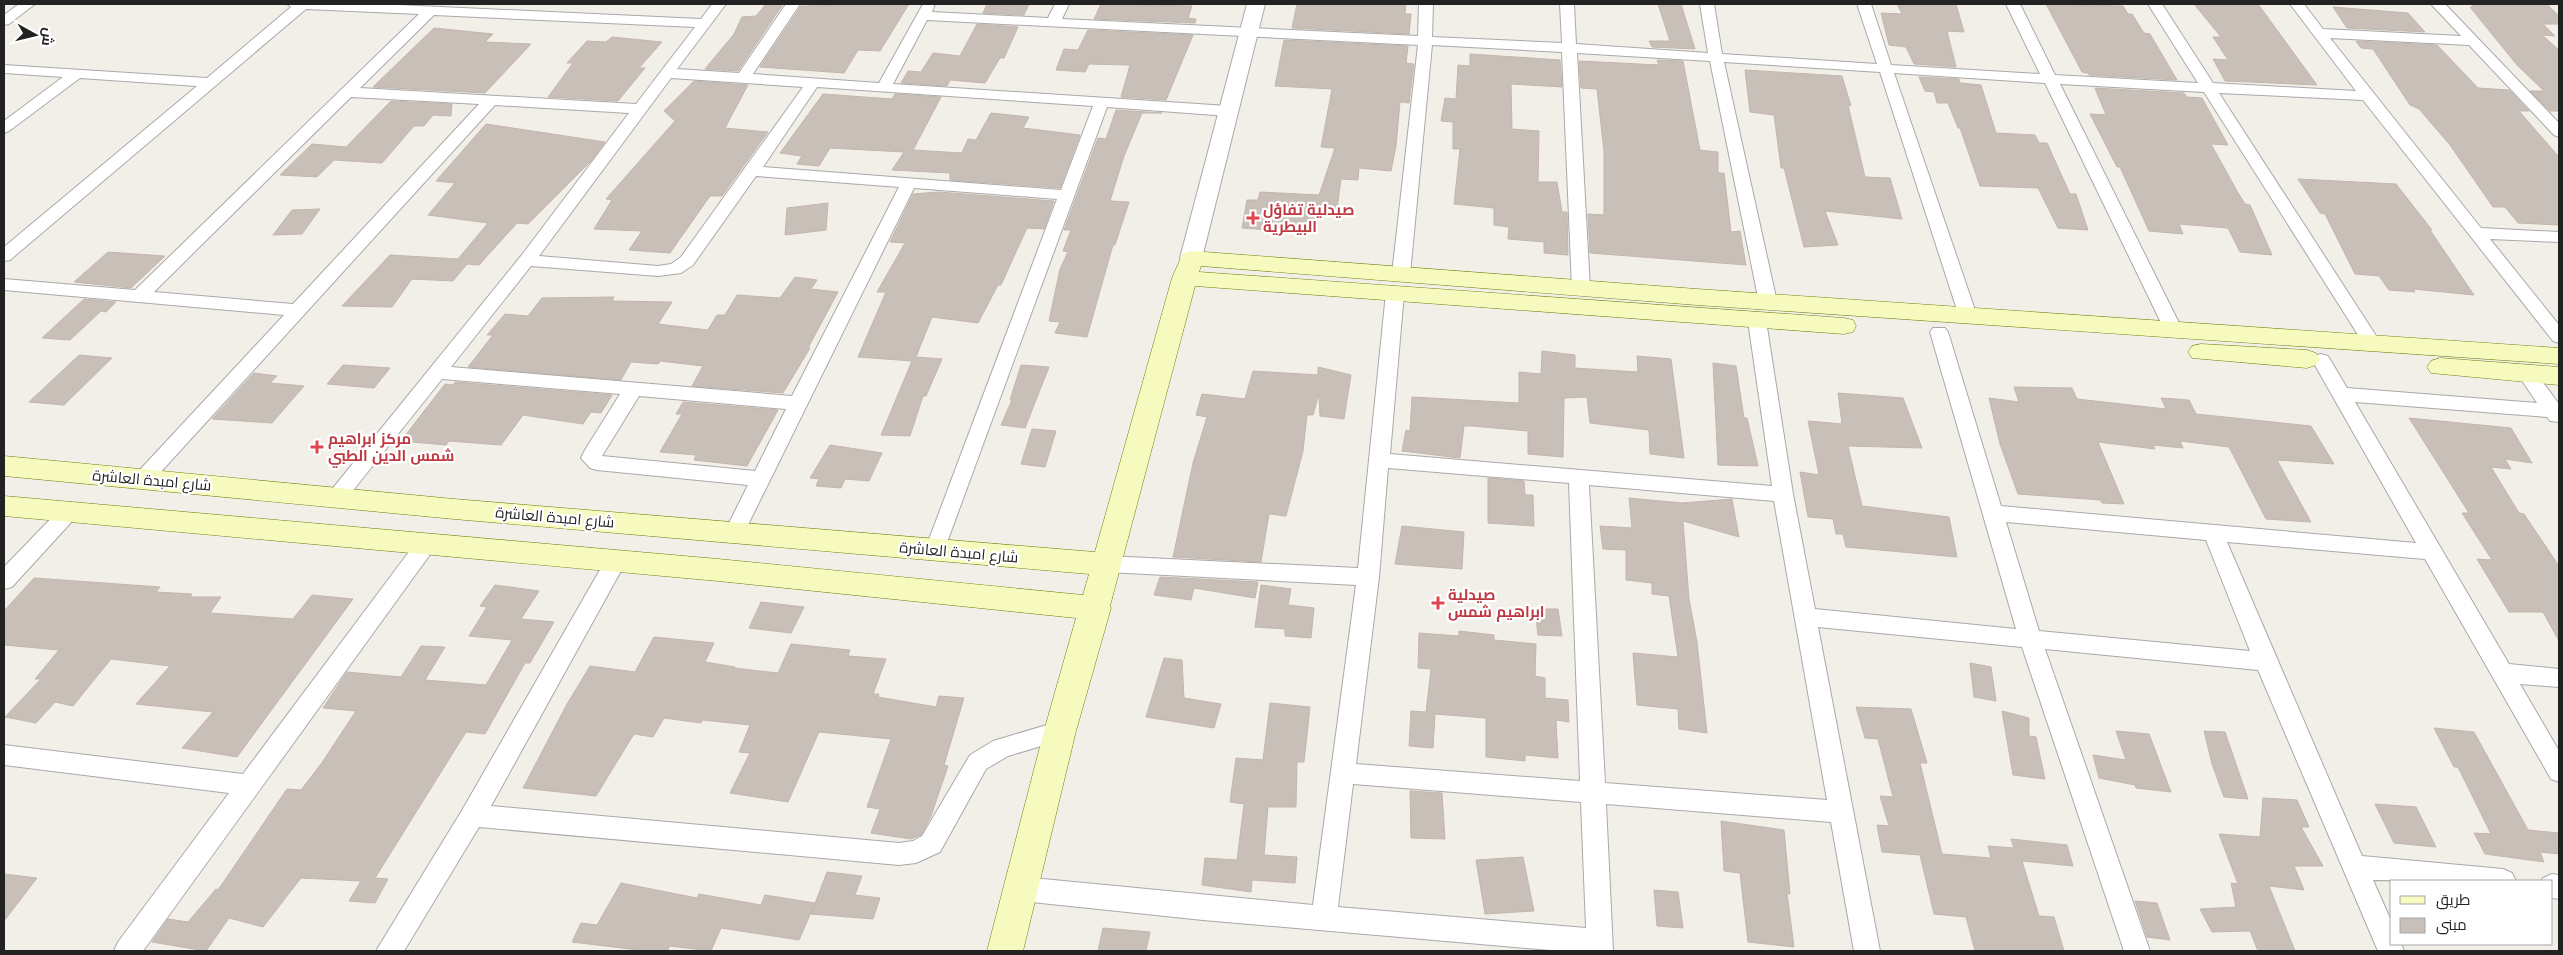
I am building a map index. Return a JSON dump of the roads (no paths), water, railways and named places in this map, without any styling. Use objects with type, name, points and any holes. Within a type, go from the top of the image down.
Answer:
[{"type":"main road","points":[[1005,951],[1060,731],[1096,608],[1188,268],[1763,312],[1968,316],[2559,356]]},
{"type":"main road","points":[[1398,284],[1581,288],[1763,312],[1939,332],[2559,376]]},
{"type":"main road","name":"شارع امبدة العاشرة","points":[[4,466],[336,498],[1018,558],[1107,564]]},
{"type":"main road","points":[[4,506],[427,542],[1096,608]]},
{"type":"main road","points":[[1003,598],[1018,558]]},
{"type":"street","points":[[4,21],[28,4]]},
{"type":"street","points":[[294,4],[383,5],[431,10],[705,22]]},
{"type":"street","points":[[4,256],[208,82],[303,4]]},
{"type":"street","points":[[336,498],[435,372],[527,260],[719,4]]},
{"type":"street","points":[[744,77],[794,4]]},
{"type":"street","points":[[1053,23],[1062,4]]},
{"type":"street","points":[[1188,268],[1256,4]]},
{"type":"street","points":[[1324,917],[1368,577],[1378,460],[1425,41],[1426,4]]},
{"type":"street","points":[[1567,4],[1581,288]]},
{"type":"street","points":[[1707,4],[1763,312],[1783,494],[1867,951]]},
{"type":"street","points":[[1864,4],[1968,316]]},
{"type":"street","points":[[2013,4],[2048,79],[2174,331]]},
{"type":"street","points":[[2156,4],[2212,88],[2373,344]]},
{"type":"street","points":[[2297,4],[2367,96],[2559,337]]},
{"type":"street","points":[[2438,4],[2559,132]]},
{"type":"street","points":[[139,296],[350,92],[431,10]]},
{"type":"street","points":[[884,87],[926,10],[1053,23],[1569,48],[2048,79],[2367,96]]},
{"type":"street","points":[[2320,33],[2474,42]]},
{"type":"street","points":[[4,69],[208,82]]},
{"type":"street","points":[[668,73],[1228,111]]},
{"type":"street","points":[[4,128],[76,74]]},
{"type":"street","points":[[527,260],[658,271],[675,269],[687,261],[813,82]]},
{"type":"street","points":[[350,92],[639,109]]},
{"type":"street","points":[[142,480],[296,310],[492,99]]},
{"type":"street","points":[[935,550],[1102,101]]},
{"type":"street","points":[[752,171],[1067,195]]},
{"type":"street","points":[[734,533],[909,183]]},
{"type":"street","points":[[2475,233],[2559,237]]},
{"type":"street","points":[[4,284],[296,310]]},
{"type":"street","points":[[1939,332],[2030,638],[2137,951]]},
{"type":"street","points":[[2321,360],[2559,772]]},
{"type":"street","points":[[435,372],[798,403]]},
{"type":"street","points":[[2526,373],[2557,414]]},
{"type":"street","points":[[634,388],[594,450],[591,458],[597,463],[761,479]]},
{"type":"street","points":[[2342,394],[2557,414]]},
{"type":"street","points":[[1378,460],[1783,494]]},
{"type":"street","points":[[1022,889],[1324,917],[1600,946],[1579,478]]},
{"type":"street","points":[[4,581],[70,512]]},
{"type":"street","points":[[1992,513],[2432,552]]},
{"type":"street","points":[[2213,532],[2266,662],[2391,951]]},
{"type":"street","points":[[127,951],[427,542]]},
{"type":"street","points":[[389,951],[473,816],[616,560]]},
{"type":"street","points":[[1107,564],[1368,577]]},
{"type":"street","points":[[1806,617],[2266,662]]},
{"type":"street","points":[[2501,673],[2559,678]]},
{"type":"street","points":[[473,816],[899,854],[916,852],[931,844],[978,762],[1001,748],[1060,731]]},
{"type":"street","points":[[4,756],[248,785]]},
{"type":"street","points":[[1342,773],[1840,812]]},
{"type":"street","points":[[2356,867],[2492,880]]},
{"type":"place","name":"صيدلية تفاؤل البيطرية","points":[[1253,218]]},
{"type":"place","name":"مركز ابراهيم شمس الدين الطبي","points":[[317,447]]},
{"type":"place","name":"صيدلية ابراهيم شمس","points":[[1438,603]]}]
